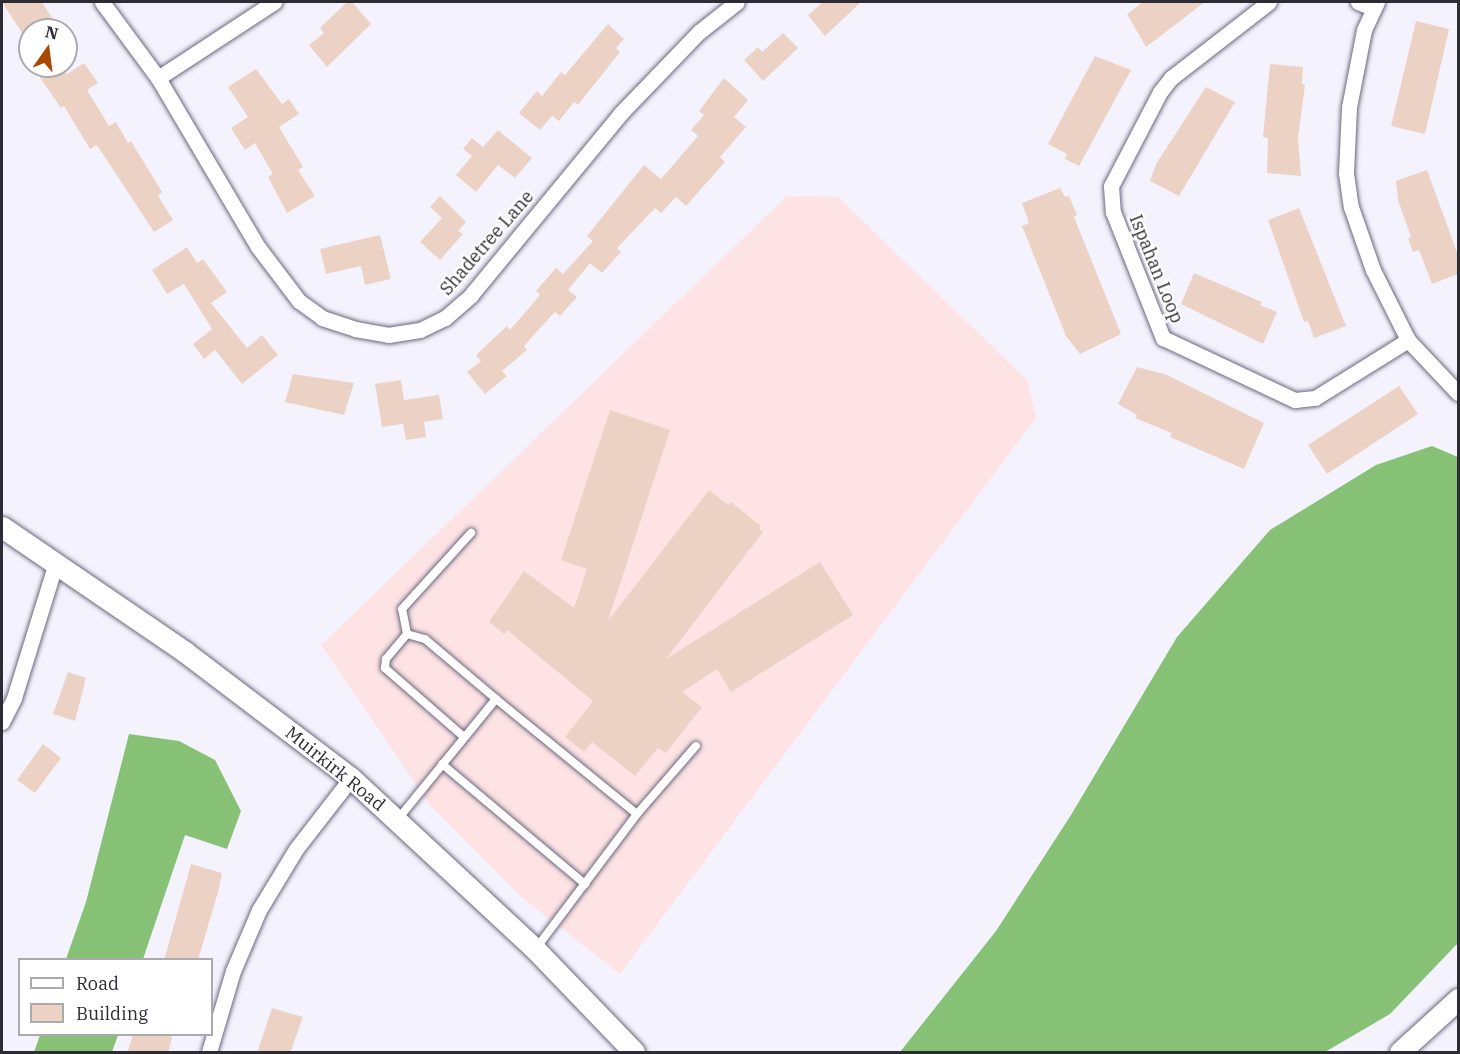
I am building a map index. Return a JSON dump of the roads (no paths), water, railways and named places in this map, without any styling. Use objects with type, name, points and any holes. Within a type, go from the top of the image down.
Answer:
[{"type":"main road","name":"Muirkirk Road","points":[[2,527],[184,651],[351,778],[535,949],[634,1053]]},
{"type":"main road","points":[[1400,1053],[1458,999]]},
{"type":"street","name":"Shadetree Lane","points":[[102,2],[158,78],[258,248],[298,301],[322,318],[355,329],[398,333],[420,330],[445,318],[471,295],[621,114],[699,32],[737,2]]},
{"type":"street","points":[[158,78],[274,2]]},
{"type":"street","name":"Ispahan Loop","points":[[1269,2],[1171,78],[1160,92],[1111,186],[1113,212],[1163,338],[1296,400],[1315,398],[1408,340]]},
{"type":"street","points":[[1358,2],[1375,5],[1349,106],[1346,173],[1351,207],[1373,270],[1408,340],[1458,393]]},
{"type":"street","points":[[2,722],[14,698],[56,562]]},
{"type":"street","points":[[209,1053],[233,971],[259,910],[296,849],[351,778]]},
{"type":"lane","points":[[407,634],[402,609],[471,533]]},
{"type":"lane","points":[[407,634],[425,639],[637,814]]},
{"type":"lane","points":[[407,634],[386,659],[385,668],[464,736]]},
{"type":"lane","points":[[397,820],[496,699]]},
{"type":"lane","points":[[535,949],[637,814],[696,746]]},
{"type":"lane","points":[[442,764],[585,884]]}]
